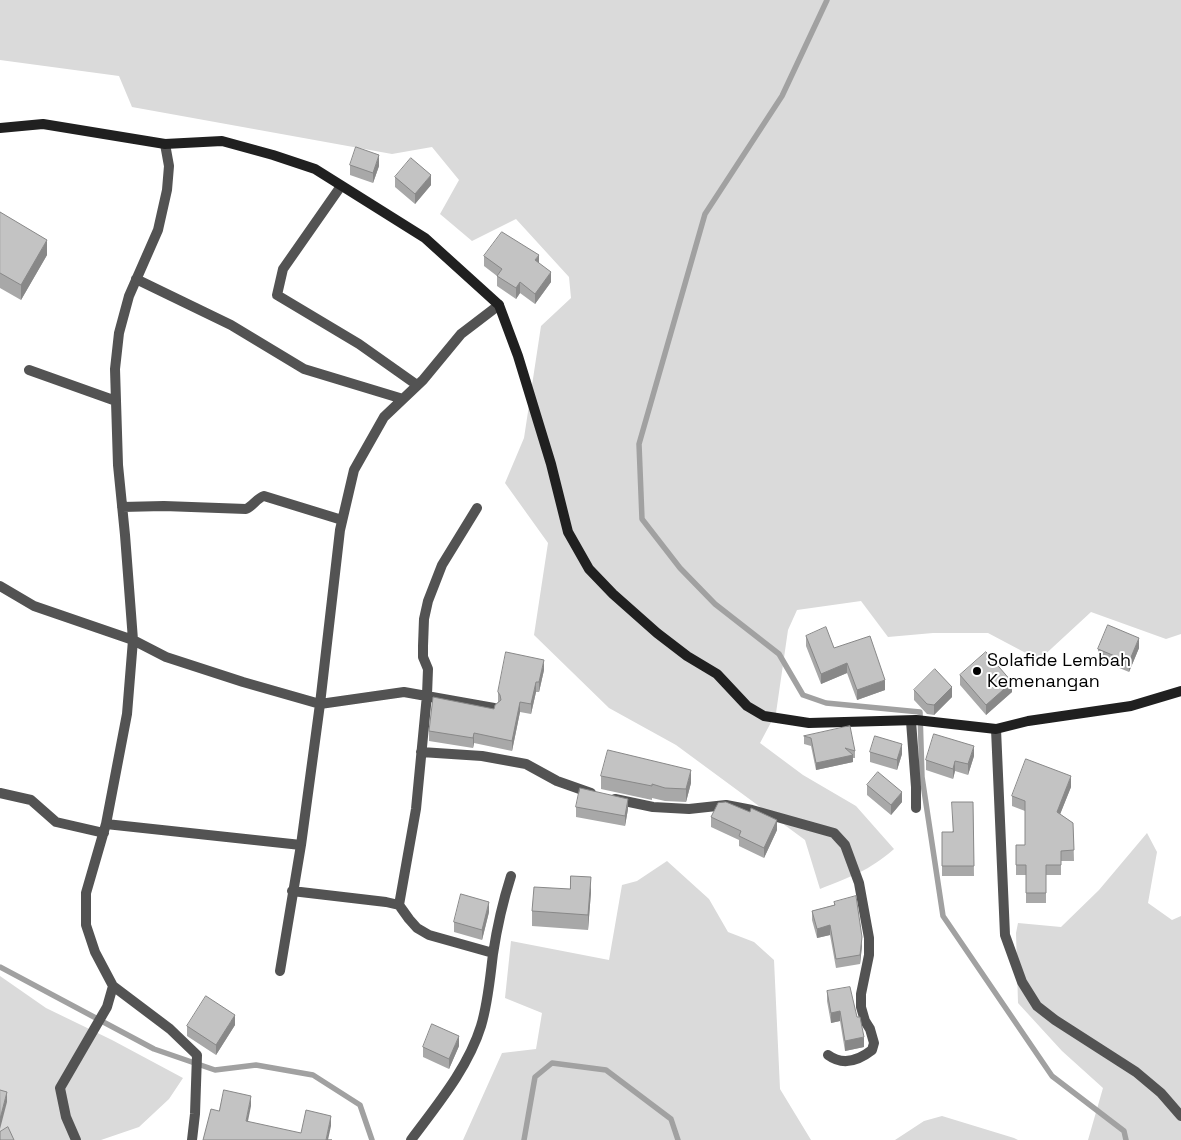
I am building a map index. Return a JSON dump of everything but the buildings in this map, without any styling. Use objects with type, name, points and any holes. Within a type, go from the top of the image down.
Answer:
[{"type":"street","points":[[0,128],[43,124],[165,144],[222,141],[315,169],[425,238],[498,306],[518,356],[548,455],[568,532],[589,569],[613,594],[657,633],[687,656],[717,674],[747,706],[764,716],[809,723],[913,721],[996,729],[1028,721],[1131,706],[1181,691]]},
{"type":"street","points":[[165,144],[168,166],[167,190],[158,230],[129,296],[119,333],[116,369],[118,465],[132,640],[127,714],[105,828],[86,893],[86,925],[95,952],[113,986],[170,1030],[197,1055],[195,1071],[196,1114],[192,1140]]},
{"type":"street","points":[[341,186],[283,269],[277,295],[359,344],[417,385]]},
{"type":"street","points":[[136,279],[232,325],[304,369],[403,399]]},
{"type":"street","points":[[280,971],[301,845],[342,520],[354,470],[384,417],[417,385],[461,334],[498,306]]},
{"type":"street","points":[[29,370],[116,401]]},
{"type":"street","points":[[122,507],[164,506],[246,509],[250,508],[260,497],[264,496],[342,520]]},
{"type":"street","points":[[477,508],[442,565],[424,618],[423,657],[428,669],[427,695],[416,809],[399,905],[408,919],[428,935],[493,953]]},
{"type":"street","points":[[0,586],[34,606],[132,640],[166,657],[320,704],[404,692],[494,708]]},
{"type":"street","points":[[913,721],[916,808]]},
{"type":"street","points":[[996,729],[1005,935],[1022,982],[1037,1006],[1055,1020],[1136,1072],[1161,1094],[1181,1116]]},
{"type":"street","points":[[421,752],[482,756],[526,764],[557,781],[605,797],[653,807],[689,809],[726,806],[752,810],[834,833],[845,845],[859,882],[869,938],[869,955],[861,994],[861,1006],[874,1043],[872,1050],[863,1057],[850,1061],[836,1061],[828,1055]]},
{"type":"street","points":[[0,793],[31,800],[56,822],[301,845]]},
{"type":"street","points":[[411,1140],[448,1090],[465,1062],[481,1026],[502,906],[511,876]]},
{"type":"street","points":[[292,891],[399,905]]},
{"type":"street","points":[[76,1140],[66,1118],[60,1088],[107,1007],[113,986]]},
{"type":"shaded area","points":[[0,0],[1181,0],[1181,634],[1166,639],[1091,612],[1039,660],[988,633],[933,633],[888,637],[861,601],[797,610],[788,630],[776,713],[760,743],[803,775],[856,806],[894,849],[868,868],[820,889],[805,840],[676,745],[609,708],[534,635],[548,543],[505,483],[524,438],[541,326],[571,298],[569,277],[516,219],[472,241],[440,214],[459,180],[432,147],[392,154],[132,107],[119,76],[0,60]]},
{"type":"shaded area","points":[[1147,833],[1157,852],[1148,903],[1172,920],[1181,916],[1181,1140],[1088,1140],[1103,1088],[1062,1051],[1018,1003],[1016,933],[1018,923],[1061,927],[1099,890]]},
{"type":"shaded area","points":[[667,861],[709,899],[728,932],[754,942],[774,960],[780,1089],[811,1140],[463,1140],[502,1053],[536,1049],[542,1013],[505,998],[511,941],[609,960],[622,885],[637,881]]},
{"type":"shaded area","points":[[0,976],[46,1008],[112,1040],[183,1078],[169,1099],[139,1127],[101,1140],[0,1140]]},
{"type":"shaded area","points":[[942,1116],[1018,1140],[895,1140],[924,1121]]},
{"type":"waterway","points":[[827,0],[782,96],[705,214],[639,444],[642,519],[680,568],[715,604],[779,654],[803,695],[826,703],[920,712],[922,777],[943,916],[1052,1076],[1124,1131],[1126,1140]]},
{"type":"waterway","points":[[0,967],[154,1049],[215,1070],[256,1065],[313,1075],[360,1105],[372,1140]]},
{"type":"waterway","points":[[524,1140],[535,1077],[552,1063],[606,1070],[671,1119],[678,1140]]},
{"type":"place","name":"Solafide Lembah Kemenangan","points":[[977,671]]}]
